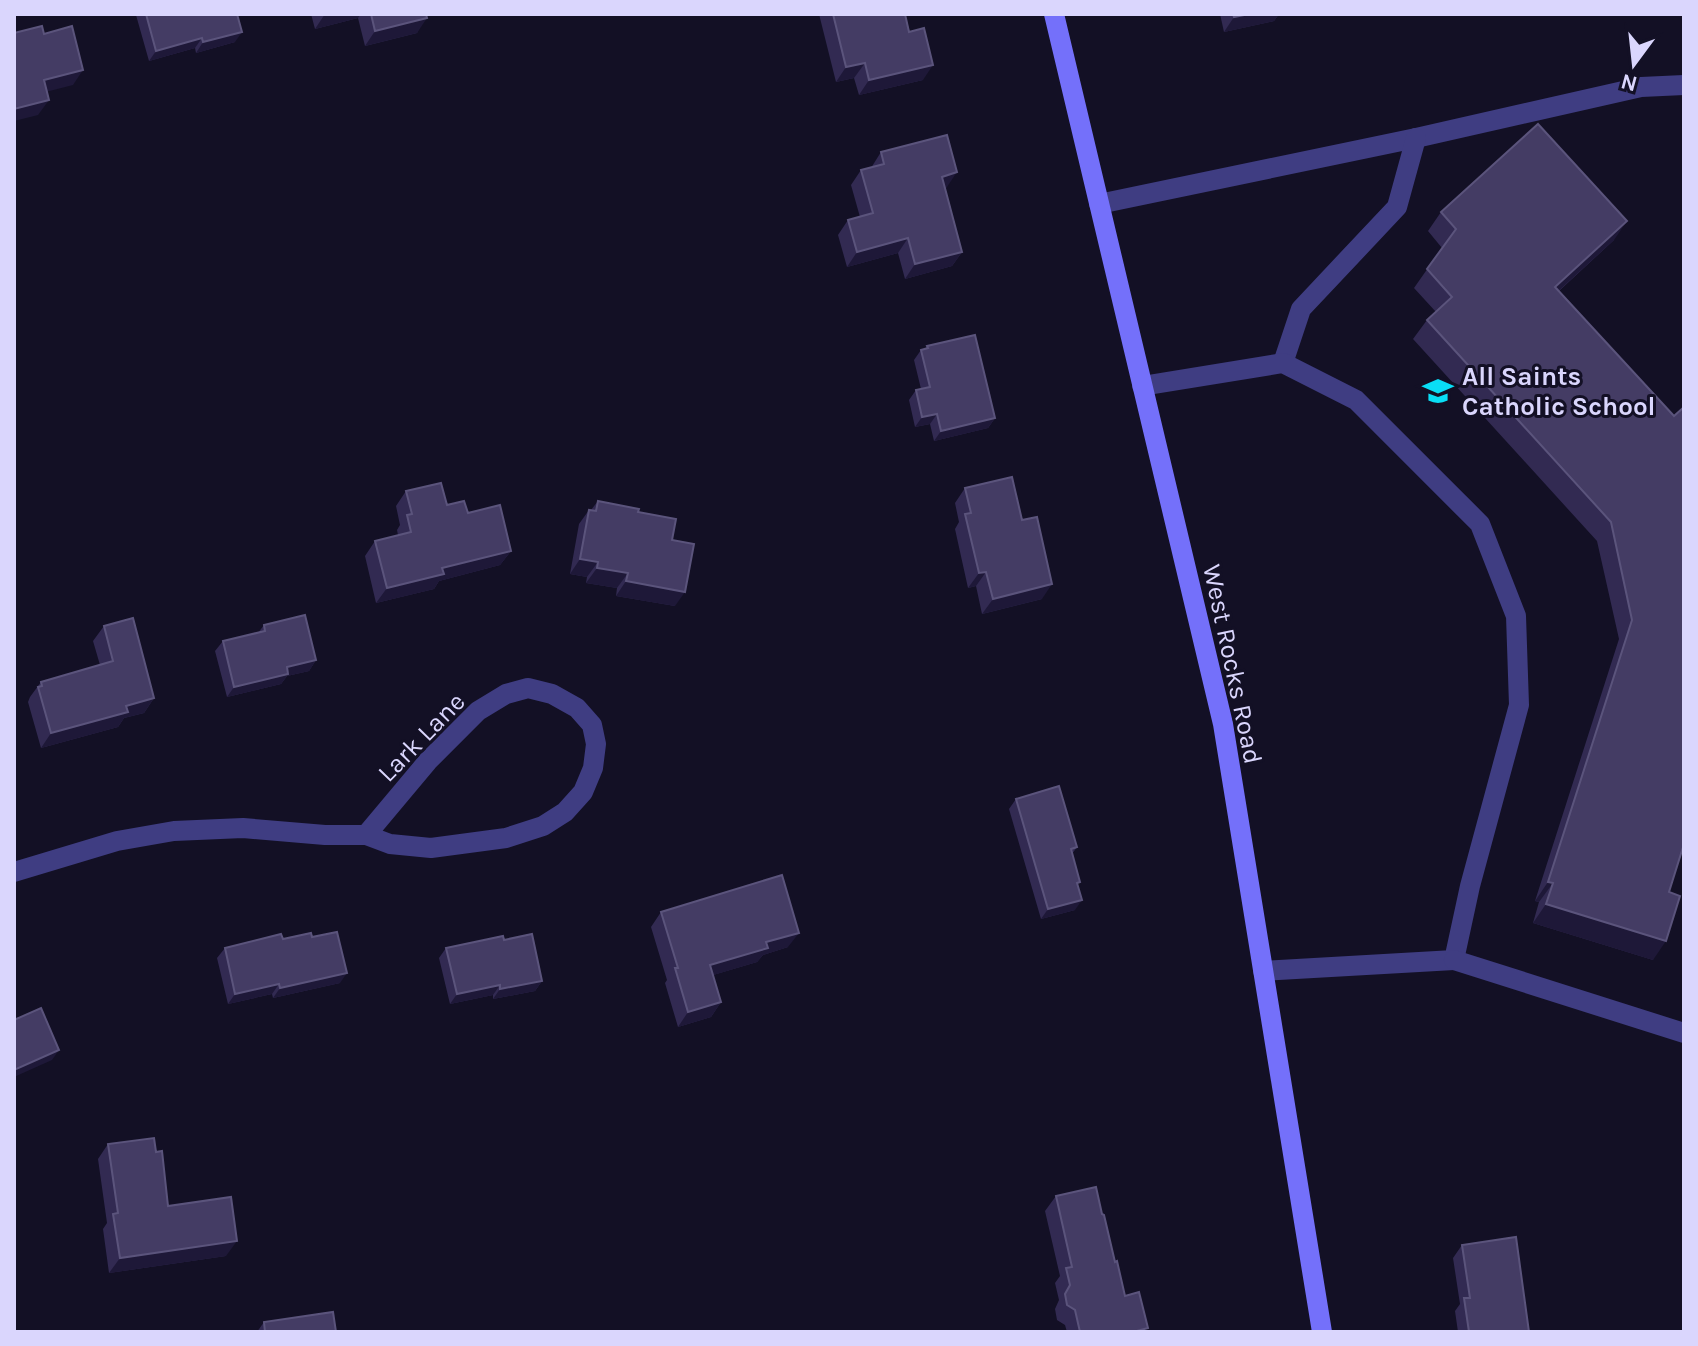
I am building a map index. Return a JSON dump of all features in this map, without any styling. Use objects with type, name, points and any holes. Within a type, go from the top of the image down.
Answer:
[{"type":"main road","name":"West Rocks Road","points":[[1054,14],[1223,724],[1322,1332]]},
{"type":"street","points":[[1099,204],[1641,87],[1684,85]]},
{"type":"street","points":[[1283,363],[1301,309],[1397,207],[1416,138]]},
{"type":"street","points":[[1142,386],[1283,363],[1356,400],[1480,524],[1516,616],[1519,705],[1470,886],[1454,960]]},
{"type":"street","name":"Lark Lane","points":[[14,872],[117,841],[174,831],[243,828],[366,835],[390,844],[431,848],[506,838],[543,826],[565,812],[583,792],[593,768],[596,744],[592,725],[577,708],[552,694],[528,688],[506,694],[478,711],[428,761],[366,835]]},
{"type":"street","points":[[1263,971],[1454,960],[1684,1033]]},
{"type":"building","points":[[146,14],[237,14],[242,32],[203,42],[202,38],[156,51]]},
{"type":"building","points":[[371,14],[426,14],[427,18],[375,31]]},
{"type":"building","points":[[833,14],[905,14],[909,32],[924,28],[933,65],[869,80],[865,63],[846,67]]},
{"type":"building","points":[[42,26],[44,34],[72,26],[83,70],[44,80],[49,100],[14,109],[14,33]]},
{"type":"building","points":[[1538,124],[1627,221],[1555,287],[1674,416],[1684,407],[1684,844],[1669,892],[1680,896],[1666,941],[1546,904],[1553,883],[1548,882],[1632,620],[1611,522],[1427,320],[1452,297],[1427,269],[1456,229],[1441,212]]},
{"type":"building","points":[[947,135],[957,172],[942,177],[962,252],[915,264],[908,238],[857,252],[848,220],[873,213],[861,170],[884,164],[881,152]]},
{"type":"building","points":[[975,335],[995,418],[941,431],[937,414],[922,417],[916,390],[930,387],[921,350]]},
{"type":"building","points":[[1012,477],[1022,520],[1037,517],[1052,584],[993,599],[986,572],[979,573],[965,514],[971,513],[965,488]]},
{"type":"building","points":[[441,483],[447,505],[464,501],[468,513],[500,505],[511,551],[442,568],[444,574],[387,588],[375,541],[411,532],[407,515],[412,514],[406,491]]},
{"type":"building","points":[[598,501],[676,519],[672,540],[694,544],[685,592],[626,581],[628,573],[597,568],[598,562],[580,559],[589,510],[596,511]]},
{"type":"building","points":[[305,615],[316,660],[287,667],[288,674],[234,687],[223,641],[265,631],[264,625]]},
{"type":"building","points":[[133,618],[154,698],[126,706],[128,712],[51,733],[38,687],[42,686],[41,682],[113,661],[104,626]]},
{"type":"building","points":[[1059,786],[1077,847],[1071,849],[1082,900],[1048,909],[1016,799]]},
{"type":"building","points":[[782,875],[799,933],[766,942],[768,948],[710,965],[721,1002],[688,1012],[661,912]]},
{"type":"building","points":[[337,932],[347,973],[235,994],[225,948],[281,934],[283,939]]},
{"type":"building","points":[[532,934],[542,981],[457,994],[446,948],[503,936],[504,940]]},
{"type":"building","points":[[41,1008],[59,1050],[14,1070],[14,1020]]},
{"type":"building","points":[[154,1138],[156,1152],[162,1151],[168,1206],[231,1197],[237,1241],[120,1258],[113,1214],[118,1213],[108,1144]]},
{"type":"building","points":[[1096,1187],[1125,1296],[1139,1292],[1148,1328],[1133,1332],[1080,1332],[1075,1310],[1067,1305],[1065,1294],[1070,1285],[1066,1268],[1072,1267],[1056,1196]]},
{"type":"building","points":[[1516,1237],[1529,1332],[1469,1332],[1464,1298],[1470,1298],[1462,1245]]},
{"type":"building","points":[[333,1312],[336,1332],[265,1332],[264,1322]]},
{"type":"place","name":"All Saints Catholic School","points":[[1438,391]]}]
